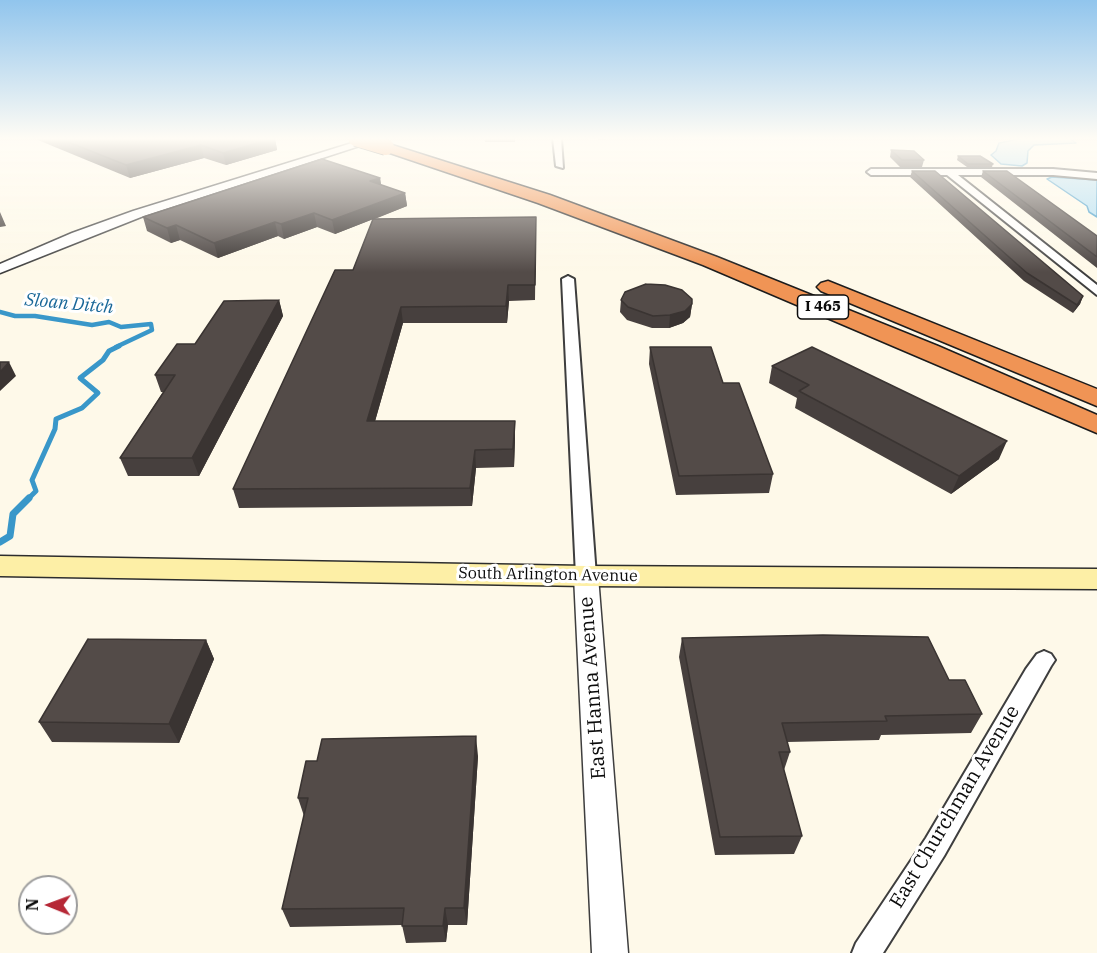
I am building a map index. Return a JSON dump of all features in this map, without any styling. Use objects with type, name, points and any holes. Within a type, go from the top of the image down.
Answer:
[{"type":"highway","name":"I 465","points":[[501,182],[710,261],[919,347],[1097,425]]},
{"type":"highway","name":"I 465","points":[[540,182],[672,228],[871,304],[1097,398]]},
{"type":"main road","name":"South Arlington Avenue","points":[[0,566],[586,576],[1097,579]]},
{"type":"street","points":[[0,269],[77,236],[137,214],[247,182]]},
{"type":"street","points":[[962,182],[1097,291]]},
{"type":"street","name":"East Hanna Avenue","points":[[567,279],[610,953]]},
{"type":"street","name":"East Churchman Avenue","points":[[866,953],[934,847],[1044,660]]},
{"type":"water","points":[[1052,182],[1097,182],[1097,217],[1089,212],[1087,206]]},
{"type":"building","points":[[250,182],[374,182],[405,193],[332,220],[314,213],[281,224],[275,222],[214,243],[176,225],[167,228],[143,217]]},
{"type":"building","points":[[925,182],[949,182],[1083,296],[1077,305],[1027,273]]},
{"type":"building","points":[[998,182],[1023,182],[1097,236],[1097,257]]},
{"type":"building","points":[[536,217],[535,285],[508,285],[506,306],[401,307],[367,421],[515,421],[513,449],[475,450],[470,488],[233,489],[335,270],[353,270],[373,219]]},
{"type":"building","points":[[646,284],[665,285],[682,290],[692,299],[692,304],[685,311],[653,316],[628,307],[621,300],[625,292]]},
{"type":"building","points":[[279,300],[192,458],[120,458],[175,375],[155,375],[177,344],[195,344],[224,301]]},
{"type":"building","points":[[650,347],[711,347],[723,383],[739,383],[773,474],[679,476]]},
{"type":"building","points":[[812,347],[1007,441],[959,476],[799,391],[809,385],[772,366]]},
{"type":"building","points":[[0,362],[9,362],[0,372]]},
{"type":"building","points":[[823,635],[928,637],[949,680],[965,680],[982,714],[885,716],[887,721],[782,723],[790,752],[779,752],[802,836],[720,837],[682,638]]},
{"type":"building","points":[[88,639],[206,640],[169,724],[39,722]]},
{"type":"building","points":[[476,736],[464,908],[445,908],[443,926],[402,926],[404,908],[282,909],[308,798],[298,798],[306,761],[317,761],[322,739]]},
{"type":"waterway","name":"Sloan Ditch","points":[[0,312],[15,316],[35,316],[92,325],[109,322],[121,327],[151,324],[152,330],[116,347]]},
{"type":"waterway","name":"Sloan Ditch","points":[[0,542],[10,536],[13,514],[36,491],[32,480],[55,429],[56,419],[82,408],[98,393],[80,378],[103,360],[109,351],[119,346]]}]
